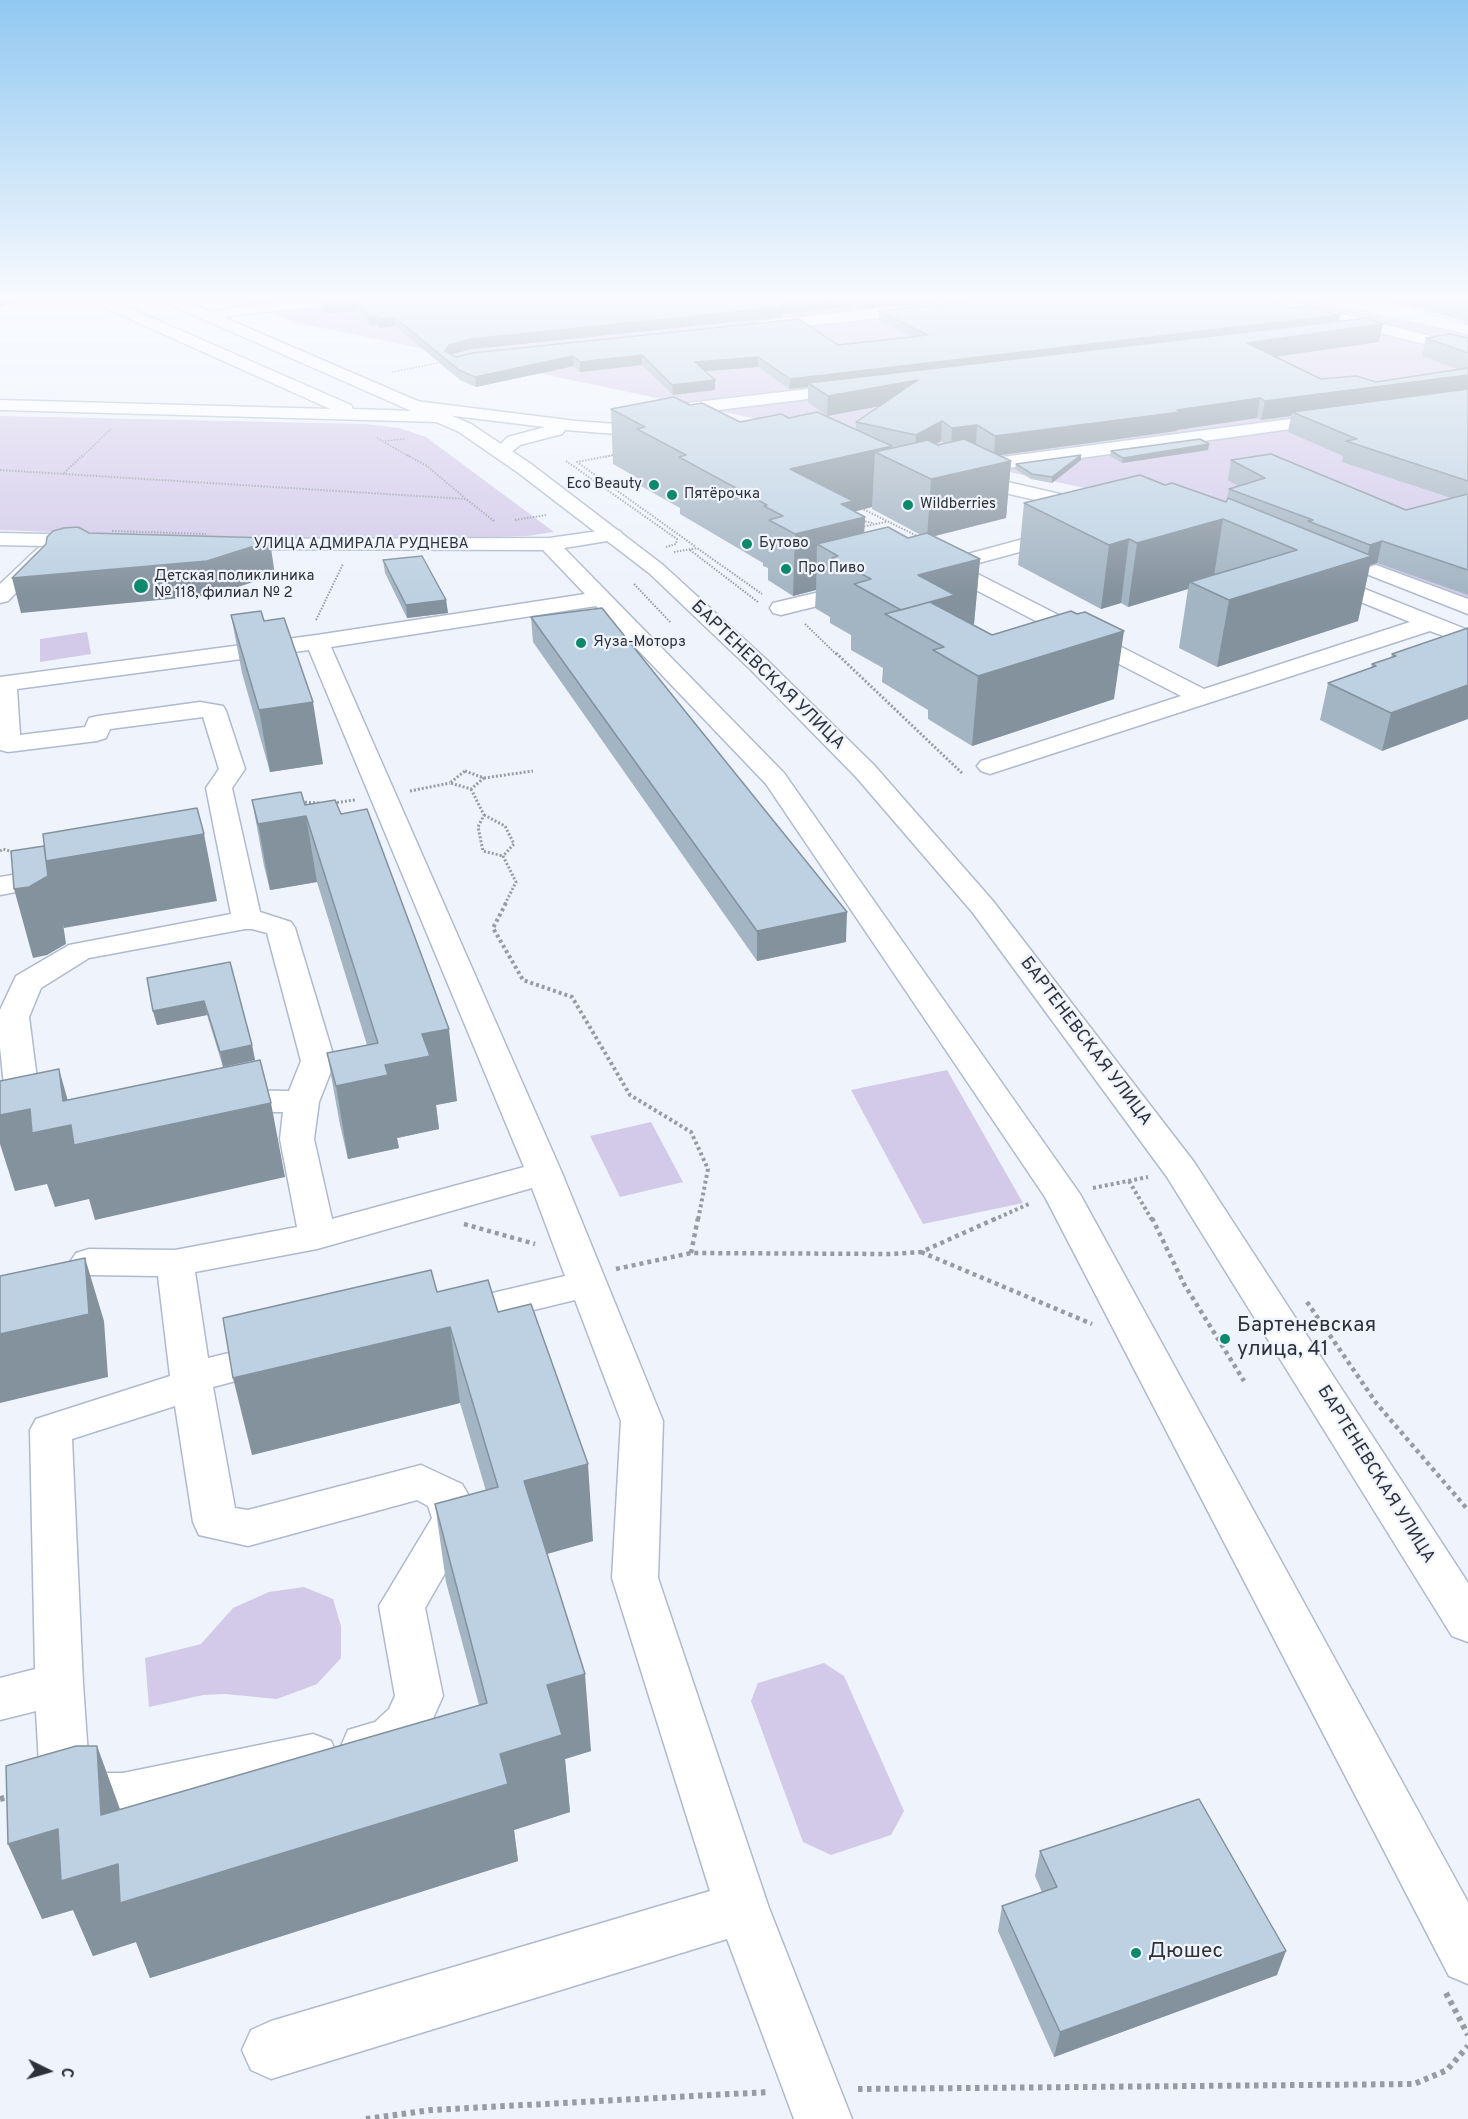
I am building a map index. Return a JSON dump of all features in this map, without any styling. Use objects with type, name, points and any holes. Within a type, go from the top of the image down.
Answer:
[{"type":"street","points":[[274,412],[302,405],[310,398]]},
{"type":"street","points":[[323,398],[357,414]]},
{"type":"street","points":[[274,412],[338,405],[359,401],[362,398]]},
{"type":"street","name":"БАРТЕНЕВСКАЯ УЛИЦА","points":[[398,398],[465,428],[612,535],[759,665],[865,771],[983,907],[1181,1170],[1468,1622]]},
{"type":"street","points":[[664,433],[688,408],[774,398]]},
{"type":"street","points":[[0,405],[439,417]]},
{"type":"street","points":[[416,406],[576,426],[685,435]]},
{"type":"street","points":[[972,467],[1350,416]]},
{"type":"street","points":[[501,452],[514,441],[576,426]]},
{"type":"street","points":[[912,574],[1095,523],[949,475]]},
{"type":"street","name":"УЛИЦА АДМИРАЛА РУДНЕВА","points":[[212,545],[280,547],[549,544],[612,535]]},
{"type":"street","points":[[0,539],[113,542]]},
{"type":"street","points":[[0,596],[8,580],[57,540]]},
{"type":"street","points":[[549,544],[606,615],[775,780],[1048,1198],[1468,1957]]},
{"type":"street","points":[[945,566],[1202,697]]},
{"type":"street","points":[[1300,569],[1468,638]]},
{"type":"street","points":[[1376,571],[1468,607]]},
{"type":"street","points":[[772,607],[879,583]]},
{"type":"street","points":[[247,921],[219,788],[232,769],[214,711],[200,709],[98,723],[97,733],[4,749],[2,684],[317,642],[606,615]]},
{"type":"street","points":[[990,766],[1431,623]]},
{"type":"street","points":[[317,642],[382,823],[544,1173],[642,1421],[635,1578],[742,1908],[817,2104]]},
{"type":"street","points":[[0,886],[79,873]]},
{"type":"street","points":[[59,1130],[24,1115],[13,1017],[27,983],[80,951],[253,919],[280,928],[318,1061],[302,1102],[297,1139],[317,1236]]},
{"type":"street","points":[[199,1104],[210,1101],[302,1102]]},
{"type":"street","points":[[89,1262],[175,1263],[317,1236],[544,1173]]},
{"type":"street","points":[[175,1263],[191,1381],[215,1522],[248,1528],[421,1482],[447,1496],[454,1519],[416,1579],[402,1606],[418,1696],[406,1725],[388,1741],[123,1797],[88,1796],[65,1783],[59,1684],[51,1430],[191,1381],[307,1350]]},
{"type":"street","points":[[423,1323],[582,1272]]},
{"type":"street","points":[[0,1699],[59,1684]]},
{"type":"street","points":[[271,2050],[742,1908]]},
{"type":"path","points":[[64,474],[114,427]]},
{"type":"path","points":[[369,436],[383,441],[427,466],[466,499]]},
{"type":"path","points":[[383,441],[407,439]]},
{"type":"path","points":[[627,453],[578,462],[697,548],[772,607]]},
{"type":"path","points":[[566,461],[678,540],[676,544],[663,547]]},
{"type":"path","points":[[854,505],[928,542]]},
{"type":"path","points":[[508,521],[553,514]]},
{"type":"path","points":[[856,519],[873,523]]},
{"type":"path","points":[[857,528],[873,523],[889,522]]},
{"type":"path","points":[[908,540],[919,537]]},
{"type":"path","points":[[641,559],[697,548]]},
{"type":"path","points":[[690,549],[772,607],[804,622],[963,774],[990,766]]},
{"type":"path","points":[[317,642],[312,628],[343,563]]},
{"type":"path","points":[[503,856],[514,844],[505,826],[484,815],[471,789],[450,783],[465,771],[484,778],[533,771]]},
{"type":"path","points":[[471,789],[484,778]]},
{"type":"path","points":[[317,808],[323,804]]},
{"type":"path","points":[[484,815],[478,827],[483,850],[503,856],[516,882],[493,928],[523,980],[572,997],[630,1095],[691,1132],[708,1169],[692,1253]]},
{"type":"path","points":[[412,1210],[582,1272],[692,1253],[889,1254],[921,1252],[1048,1198],[1181,1170]]},
{"type":"path","points":[[1129,1181],[1144,1203],[1184,1284],[1244,1381]]},
{"type":"path","points":[[921,1252],[1101,1328]]},
{"type":"path","points":[[366,2119],[431,2110],[817,2104],[1414,2084],[1447,2070],[1468,2046]]},
{"type":"shaded area","points":[[656,398],[1468,398],[1468,615],[1209,514]]},
{"type":"shaded area","points":[[0,416],[366,424],[399,428],[426,437],[554,532],[527,536],[388,540],[180,537],[0,530]]},
{"type":"shaded area","points":[[87,632],[91,654],[40,662],[40,639]]},
{"type":"shaded area","points":[[947,1070],[1023,1203],[923,1224],[851,1090]]},
{"type":"shaded area","points":[[651,1122],[683,1182],[620,1197],[590,1136]]},
{"type":"shaded area","points":[[304,1587],[333,1599],[341,1626],[341,1658],[317,1684],[277,1699],[225,1694],[203,1695],[149,1707],[145,1658],[201,1644],[233,1608],[269,1592]]},
{"type":"shaded area","points":[[824,1663],[844,1676],[904,1811],[891,1835],[831,1855],[803,1842],[751,1701],[758,1683]]},
{"type":"building","points":[[676,398],[690,405],[702,403],[740,422],[781,414],[789,418],[817,412],[892,446],[790,469],[853,501],[841,504],[865,517],[795,534],[769,520],[783,516],[764,506],[767,505],[679,457],[686,455],[637,429],[645,427],[611,409]]},
{"type":"building","points":[[892,398],[1289,398],[1265,401],[1260,398],[1177,410],[1180,412],[995,436],[977,425],[952,428],[942,421],[916,435],[856,422]]},
{"type":"building","points":[[1400,398],[1468,398],[1468,481],[1346,441],[1357,439],[1292,412]]},
{"type":"building","points":[[964,439],[1011,461],[931,479],[875,452],[928,440],[938,445]]},
{"type":"building","points":[[1200,439],[1209,444],[1123,458],[1111,451]]},
{"type":"building","points":[[1271,454],[1406,510],[1468,494],[1468,570],[1382,541],[1370,545],[1308,521],[1313,520],[1229,489],[1265,478],[1231,460]]},
{"type":"building","points":[[1081,455],[1052,477],[1032,474],[1016,464]]},
{"type":"building","points":[[1140,475],[1165,485],[1172,483],[1226,502],[1228,498],[1372,556],[1229,600],[1190,582],[1297,550],[1223,519],[1137,543],[1129,539],[1109,545],[1024,503]]},
{"type":"building","points":[[78,527],[89,533],[270,538],[270,541],[207,561],[12,578],[46,544],[47,537],[53,531]]},
{"type":"building","points":[[888,527],[908,538],[927,533],[980,559],[918,575],[955,595],[901,610],[854,584],[871,579],[832,558],[838,556],[817,544]]},
{"type":"building","points":[[422,556],[446,600],[406,605],[383,560]]},
{"type":"building","points":[[930,602],[992,635],[1071,611],[1077,614],[1085,612],[1124,631],[978,676],[933,650],[944,647],[885,614]]},
{"type":"building","points":[[602,608],[847,912],[757,931],[531,617]]},
{"type":"building","points":[[261,611],[264,621],[284,618],[313,702],[259,710],[231,615]]},
{"type":"building","points":[[1468,628],[1468,685],[1391,713],[1328,683],[1376,666],[1372,664],[1396,656],[1392,654]]},
{"type":"building","points":[[301,792],[305,805],[335,800],[341,814],[367,809],[449,1029],[422,1034],[430,1056],[385,1065],[388,1075],[336,1086],[327,1053],[378,1043],[306,816],[258,824],[252,800]]},
{"type":"building","points":[[197,808],[204,834],[46,861],[43,834]]},
{"type":"building","points":[[44,846],[48,876],[29,887],[14,889],[11,851]]},
{"type":"building","points":[[230,962],[252,1045],[220,1052],[204,1001],[153,1011],[147,978]]},
{"type":"building","points":[[260,1060],[271,1103],[74,1145],[71,1125],[32,1133],[30,1109],[0,1115],[0,1081],[59,1069],[63,1101]]},
{"type":"building","points":[[85,1258],[89,1314],[0,1334],[0,1276]]},
{"type":"building","points":[[431,1270],[437,1292],[488,1280],[498,1312],[531,1304],[588,1464],[524,1481],[585,1674],[547,1685],[562,1735],[500,1754],[508,1784],[120,1903],[118,1864],[61,1881],[58,1829],[8,1844],[6,1766],[76,1746],[97,1746],[101,1815],[487,1703],[435,1504],[498,1487],[450,1327],[233,1378],[223,1318]]},
{"type":"building","name":"Дюшес","points":[[1199,1799],[1286,1951],[1060,2032],[1002,1906],[1057,1887],[1040,1851]]},
{"type":"place","name":"Eco Beauty","points":[[654,485]]},
{"type":"place","name":"Пятёрочка","points":[[672,495]]},
{"type":"place","name":"Wildberries","points":[[908,505]]},
{"type":"place","name":"Бутово","points":[[747,544]]},
{"type":"place","name":"Про Пиво","points":[[786,569]]},
{"type":"place","name":"Детская поликлиника № 118, филиал № 2","points":[[141,586]]},
{"type":"place","name":"Яуза-Моторз","points":[[581,643]]},
{"type":"place","name":"Бартеневская улица, 41","points":[[1225,1339]]},
{"type":"place","name":"Дюшес","points":[[1136,1953]]}]
